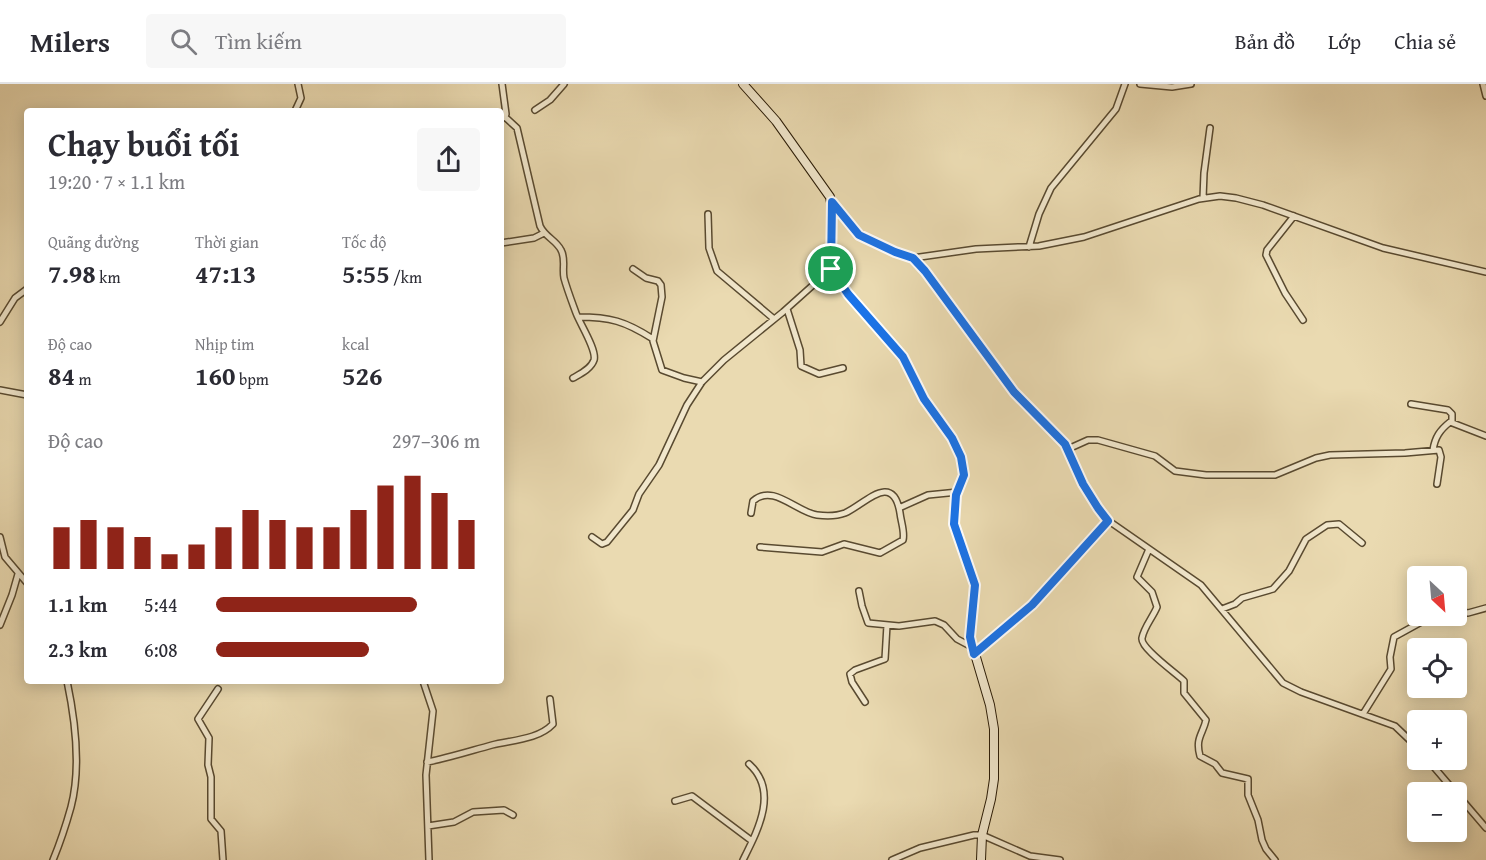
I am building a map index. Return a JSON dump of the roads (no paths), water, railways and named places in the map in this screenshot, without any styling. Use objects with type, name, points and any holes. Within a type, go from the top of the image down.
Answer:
[{"type":"street","points":[[296,108],[301,98],[298,84]]},
{"type":"street","points":[[502,84],[503,108]]},
{"type":"street","points":[[535,110],[550,100],[564,84]]},
{"type":"street","points":[[742,84],[776,122],[820,181],[832,202],[859,235],[913,258],[976,249],[1029,247],[1091,235],[1203,198],[1236,198],[1263,205],[1383,248],[1486,272]]},
{"type":"street","points":[[1029,247],[1039,214],[1051,188],[1116,109],[1125,84]]},
{"type":"street","points":[[1140,84],[1156,87],[1191,84]]},
{"type":"street","points":[[1483,84],[1486,96]]},
{"type":"street","points":[[504,119],[517,128],[540,226],[544,233],[554,240],[564,255],[564,274],[578,317],[594,352],[595,359],[589,368],[573,378]]},
{"type":"street","points":[[1203,198],[1210,128]]},
{"type":"street","points":[[832,202],[831,269],[858,307],[899,351],[927,405],[952,438],[963,466],[963,481],[958,492],[955,510],[956,533],[975,585],[970,637],[992,717],[994,778],[982,835],[981,860]]},
{"type":"street","points":[[708,214],[708,248],[717,270],[774,319]]},
{"type":"street","points":[[1294,216],[1267,250],[1266,255],[1285,293],[1304,320]]},
{"type":"street","points":[[504,243],[534,238],[544,233]]},
{"type":"street","points":[[913,258],[930,277],[1014,392],[1068,449],[1083,484],[1108,521],[1197,582],[1283,682],[1301,692],[1395,726],[1407,737]]},
{"type":"street","points":[[633,269],[646,278],[658,281],[661,285],[662,297],[653,339],[654,349],[664,371],[702,382]]},
{"type":"street","points":[[592,537],[602,544],[607,542],[633,510],[639,494],[659,465],[687,405],[702,382],[724,360],[787,309],[831,269]]},
{"type":"street","points":[[0,322],[15,298],[24,291]]},
{"type":"street","points":[[787,309],[800,350],[801,366],[819,374],[843,368]]},
{"type":"street","points":[[578,317],[601,317],[622,321],[653,339]]},
{"type":"street","points":[[0,390],[24,394]]},
{"type":"street","points":[[1411,404],[1448,410],[1452,414],[1452,422]]},
{"type":"street","points":[[1433,450],[1434,441],[1439,432],[1452,422]]},
{"type":"street","points":[[1452,422],[1486,436]]},
{"type":"street","points":[[1068,449],[1088,440],[1098,440],[1155,456],[1175,471],[1206,475],[1275,475],[1316,458],[1330,455],[1433,450],[1441,452],[1437,484]]},
{"type":"street","points":[[751,513],[753,501],[763,496],[785,499],[801,510],[819,515],[846,513],[866,499],[882,492],[897,498],[904,533],[903,540],[880,553],[844,544],[822,552],[760,547]]},
{"type":"street","points":[[899,508],[928,495],[958,492]]},
{"type":"street","points":[[973,650],[1032,605],[1108,521]]},
{"type":"street","points":[[1222,609],[1235,604],[1242,598],[1272,589],[1289,571],[1305,540],[1327,525],[1339,524],[1362,543]]},
{"type":"street","points":[[0,537],[5,557],[24,580]]},
{"type":"street","points":[[1149,549],[1137,577],[1152,592],[1157,608],[1142,636],[1142,642],[1148,651],[1184,681],[1184,693],[1206,720],[1198,736],[1200,756],[1215,764],[1222,773],[1248,779],[1248,795],[1258,820],[1262,840],[1275,860]]},
{"type":"street","points":[[0,625],[18,574]]},
{"type":"street","points":[[858,591],[868,623],[899,626],[930,621],[939,622],[973,650]]},
{"type":"street","points":[[1467,613],[1486,608]]},
{"type":"street","points":[[864,702],[850,674],[885,659],[887,625]]},
{"type":"street","points":[[1363,714],[1391,669],[1390,657],[1394,637],[1413,626]]},
{"type":"street","points":[[53,860],[71,807],[75,780],[75,724],[68,684]]},
{"type":"street","points":[[424,684],[434,711],[427,762],[429,860]]},
{"type":"street","points":[[218,689],[198,719],[210,738],[208,765],[211,777],[211,819],[220,831],[223,860]]},
{"type":"street","points":[[427,762],[518,741],[549,729],[553,724],[550,699]]},
{"type":"street","points":[[743,860],[763,811],[765,787],[761,777],[749,764]]},
{"type":"street","points":[[1436,770],[1486,828]]},
{"type":"street","points":[[675,801],[692,796],[752,841]]},
{"type":"street","points":[[428,826],[454,822],[473,812],[504,810],[513,815]]},
{"type":"street","points":[[892,860],[931,844],[963,836],[982,835],[1030,856],[1060,860]]}]
